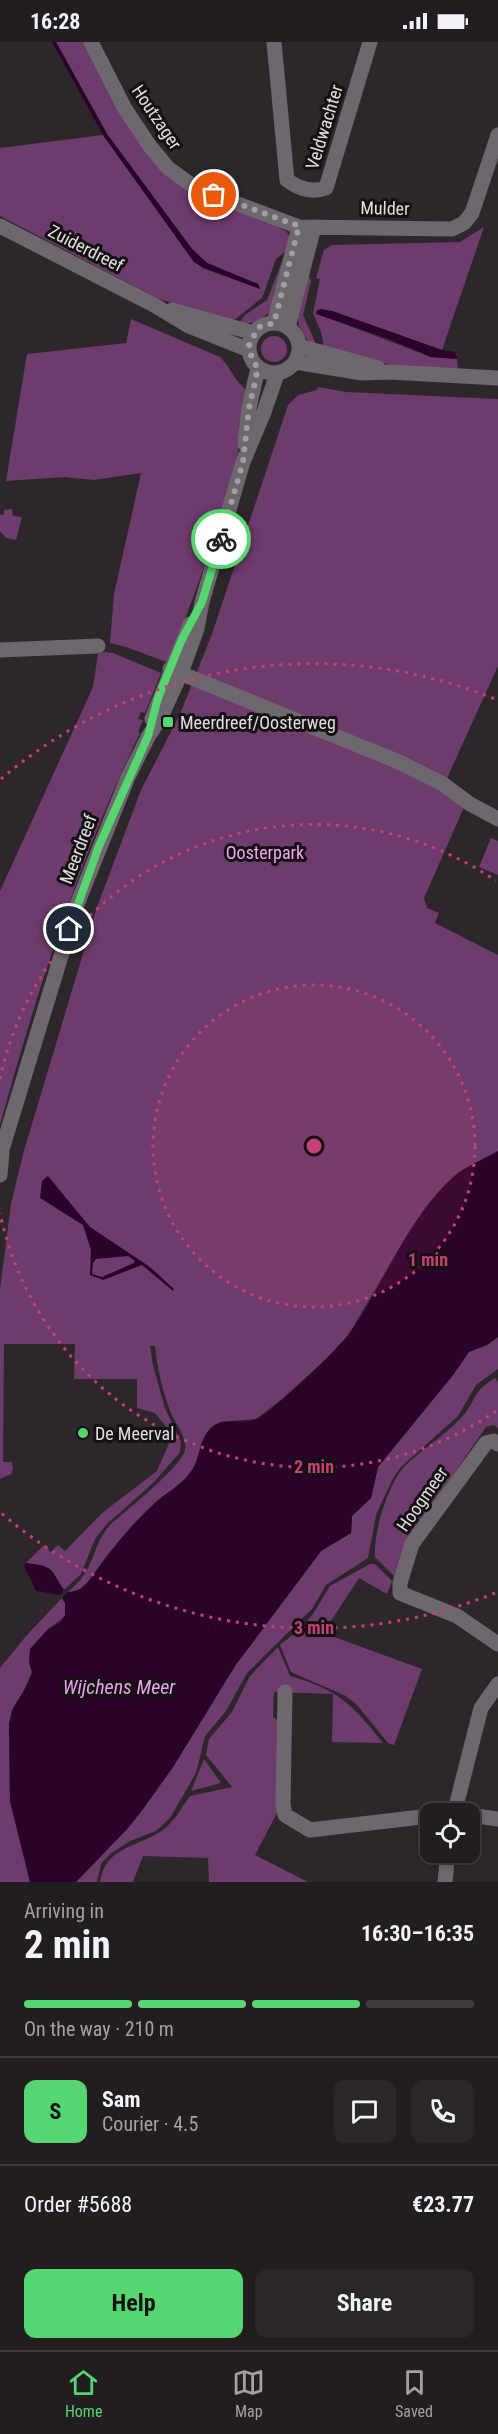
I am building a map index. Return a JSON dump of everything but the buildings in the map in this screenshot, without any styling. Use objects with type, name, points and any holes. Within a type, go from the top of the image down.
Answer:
[{"type":"street","name":"Houtzager","points":[[90,42],[124,107],[168,168],[196,188],[306,227]]},
{"type":"street","name":"Veldwachter","points":[[274,42],[287,180],[294,186],[315,192],[326,188],[370,42]]},
{"type":"street","name":"Mulder","points":[[306,227],[452,229],[464,223],[472,213],[498,135]]},
{"type":"street","name":"Zuiderdreef","points":[[0,226],[154,305],[189,326],[249,350]]},
{"type":"street","points":[[281,325],[306,227]]},
{"type":"street","name":"Zuiderdreef","points":[[154,305],[254,333]]},
{"type":"street","points":[[281,325],[297,338],[299,346],[295,362],[290,368],[276,374],[258,368],[249,350],[254,333],[259,327],[281,325]]},
{"type":"street","points":[[299,346],[390,372]]},
{"type":"street","points":[[295,362],[344,371],[498,378]]},
{"type":"street","name":"Meerdreef","points":[[243,462],[249,408],[258,368]]},
{"type":"street","name":"Meerdreef","points":[[0,1175],[1,1154],[76,907],[99,846],[148,736],[161,717],[176,671],[197,629],[202,602],[243,462],[264,412],[276,374]]},
{"type":"street","points":[[0,650],[98,646]]},
{"type":"street","points":[[176,671],[399,762],[443,784],[470,804],[498,819]]},
{"type":"street","name":"Hoogmeer","points":[[498,1444],[494,1441],[486,1443],[412,1544],[400,1583],[400,1593],[457,1616],[498,1644]]},
{"type":"street","points":[[457,1803],[481,1708],[498,1684]]},
{"type":"street","points":[[285,1692],[285,1815],[310,1830],[420,1817]]},
{"type":"street","points":[[480,1816],[498,1819]]},
{"type":"street","points":[[445,1882],[446,1863]]},
{"type":"green space","points":[[56,42],[85,42],[151,158],[287,232],[290,238],[286,251],[276,259],[262,298],[233,321],[159,299],[0,216],[0,148],[103,135],[194,262],[260,289],[258,284],[207,263],[192,249],[107,134]]},
{"type":"green space","points":[[484,227],[442,350],[332,311],[318,314],[431,357],[457,359],[458,370],[392,365],[324,348],[321,332],[313,313],[320,279],[316,278],[324,250],[332,245],[460,242]]},
{"type":"green space","points":[[283,259],[269,313],[254,323],[239,323],[245,315],[267,300]]},
{"type":"green space","points":[[308,273],[311,281],[303,315],[317,346],[301,332],[299,323],[298,314]]},
{"type":"green space","points":[[131,319],[220,357],[239,383],[249,392],[236,463],[211,548],[169,663],[110,643],[114,594],[141,473],[94,480],[64,477],[6,481],[27,354],[126,343]]},
{"type":"green space","points":[[274,336],[283,340],[287,349],[283,358],[274,362],[265,358],[261,349],[265,340]]},
{"type":"green space","name":"Oosterpark","points":[[318,387],[346,392],[498,399],[498,666],[443,787],[465,805],[424,898],[427,908],[439,913],[435,923],[498,955],[498,1151],[460,1172],[436,1198],[404,1240],[349,1334],[327,1358],[256,1419],[219,1422],[201,1444],[198,1461],[186,1478],[144,1514],[108,1554],[84,1587],[76,1592],[68,1592],[86,1572],[100,1539],[107,1529],[175,1466],[182,1457],[185,1444],[164,1393],[155,1346],[150,1346],[165,1408],[181,1442],[180,1452],[154,1482],[107,1524],[95,1539],[81,1574],[64,1590],[50,1570],[26,1563],[44,1545],[51,1552],[58,1545],[65,1551],[102,1513],[157,1471],[170,1441],[167,1428],[155,1413],[137,1408],[137,1379],[74,1379],[75,1344],[4,1344],[3,1462],[12,1462],[13,1469],[11,1474],[0,1479],[0,1289],[11,1204],[23,1154],[97,907],[141,790],[180,714],[212,634],[288,405],[298,395],[317,390]]},
{"type":"green space","points":[[12,509],[13,516],[22,517],[16,540],[6,538],[0,531],[0,515],[4,514],[4,510]]},
{"type":"green space","points":[[113,653],[161,673],[145,713],[141,712],[138,719],[143,720],[138,732],[140,733],[98,829],[61,926],[44,975],[0,1125],[0,891],[93,687],[98,654]]},
{"type":"green space","points":[[491,838],[498,841],[498,875],[479,867]]},
{"type":"green space","points":[[498,1337],[498,1369],[476,1385],[458,1416],[401,1467],[392,1480],[376,1515],[368,1558],[326,1585],[312,1609],[247,1673],[226,1711],[205,1736],[196,1773],[170,1818],[156,1831],[130,1841],[110,1854],[101,1864],[97,1882],[76,1882],[143,1809],[173,1767],[235,1666],[321,1551],[351,1533],[352,1516],[371,1498],[378,1467],[453,1375],[469,1351],[487,1345]]},
{"type":"green space","points":[[495,1378],[498,1382],[498,1428],[494,1425],[486,1427],[432,1506],[395,1577],[375,1557],[379,1523],[392,1485],[404,1467],[453,1426],[482,1388]]},
{"type":"green space","points":[[370,1564],[375,1564],[392,1581],[387,1594],[359,1578],[323,1633],[422,1669],[394,1745],[388,1743],[357,1705],[346,1696],[291,1672],[280,1645],[300,1629],[313,1614],[330,1586]]},
{"type":"green space","points":[[62,1598],[67,1610],[65,1615],[49,1628],[31,1658],[29,1662],[32,1672],[9,1724],[10,1801],[30,1882],[0,1882],[0,1668]]},
{"type":"green space","points":[[278,1647],[290,1676],[321,1687],[344,1700],[363,1718],[383,1743],[332,1742],[333,1694],[274,1692],[273,1717],[281,1723],[279,1809],[255,1855],[308,1882],[209,1882],[208,1858],[143,1856],[133,1882],[100,1882],[103,1870],[116,1854],[154,1836],[167,1827],[190,1796],[232,1787],[206,1755],[209,1739],[232,1712],[250,1676]]},
{"type":"green space","points":[[204,1759],[221,1783],[191,1791]]},
{"type":"water","points":[[52,42],[56,42],[107,134],[192,249],[207,263],[258,284],[260,289],[203,268],[194,262],[103,135]]},
{"type":"water","points":[[321,309],[442,350],[455,352],[457,359],[431,357],[389,339],[316,314],[317,310]]},
{"type":"water","name":"Wijchens Meer","points":[[498,1151],[498,1337],[487,1345],[469,1352],[378,1467],[371,1498],[352,1516],[351,1533],[321,1551],[235,1666],[173,1767],[128,1828],[76,1882],[30,1882],[10,1801],[9,1724],[12,1710],[29,1682],[32,1672],[29,1662],[30,1649],[48,1629],[60,1623],[65,1615],[65,1603],[62,1598],[68,1592],[78,1590],[85,1585],[133,1525],[157,1501],[186,1478],[194,1466],[202,1441],[209,1430],[219,1423],[250,1421],[264,1414],[289,1394],[332,1353],[349,1334],[362,1314],[411,1228],[425,1208],[458,1173]]},
{"type":"water","points":[[48,1176],[90,1227],[150,1267],[174,1289],[173,1291],[142,1265],[103,1280],[90,1275],[91,1250],[83,1225],[40,1198],[42,1181]],"holes":[[[128,1256],[135,1261],[102,1277],[92,1274],[93,1263],[96,1259]]]},
{"type":"water","points":[[26,1563],[51,1570],[64,1590],[60,1595],[36,1591],[24,1566]]},
{"type":"way so far","points":[[214,195],[299,226],[274,323],[259,327],[249,344],[252,360],[258,368],[249,408],[243,462],[221,539]]},
{"type":"place","name":"Meerdreef/Oosterweg","points":[[168,722]]},
{"type":"place","name":"De Meerval","points":[[83,1433]]},
{"type":"route","points":[[69,929],[99,846],[148,736],[158,698],[182,639],[202,602],[221,539]]}]
